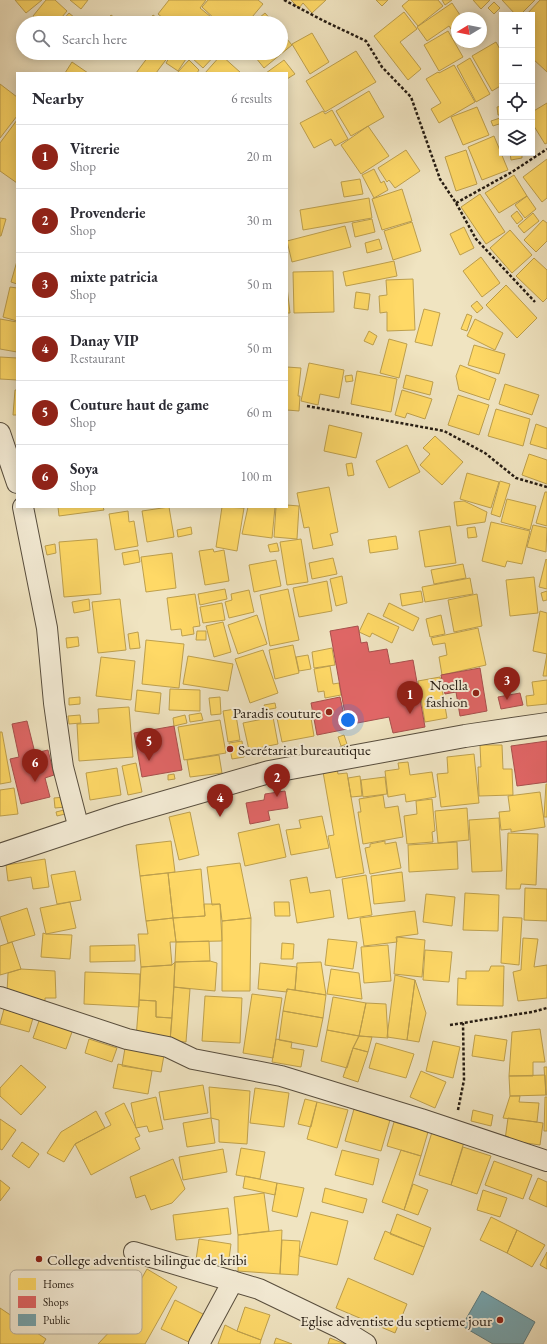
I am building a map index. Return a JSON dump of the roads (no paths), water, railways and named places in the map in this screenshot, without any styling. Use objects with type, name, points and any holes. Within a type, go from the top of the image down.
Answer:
[{"type":"street","points":[[0,433],[16,481]]},
{"type":"street","points":[[23,508],[46,628],[63,767],[79,829]]},
{"type":"street","points":[[0,855],[120,815],[269,772],[465,736],[547,724]]},
{"type":"street","points":[[0,997],[127,1039],[168,1047],[192,1059],[281,1076],[421,1119],[547,1161]]},
{"type":"street","points":[[134,1252],[259,1288],[340,1328],[366,1344]]},
{"type":"street","points":[[199,1344],[234,1281]]},
{"type":"place","name":"Noella fashion","points":[[476,693]]},
{"type":"place","name":"mixte patricia","points":[[507,700]]},
{"type":"place","name":"Paradis couture","points":[[329,712]]},
{"type":"place","name":"Vitrerie","points":[[410,714]]},
{"type":"place","name":"Secrétariat bureautique","points":[[230,749]]},
{"type":"place","name":"Couture haut de game","points":[[149,761]]},
{"type":"place","name":"Soya","points":[[35,782]]},
{"type":"place","name":"Provenderie","points":[[277,797]]},
{"type":"place","name":"Danay VIP","points":[[220,817]]},
{"type":"place","name":"College adventiste bilingue de kribi","points":[[39,1259]]},
{"type":"place","name":"Eglise adventiste du septieme jour","points":[[500,1320]]}]
